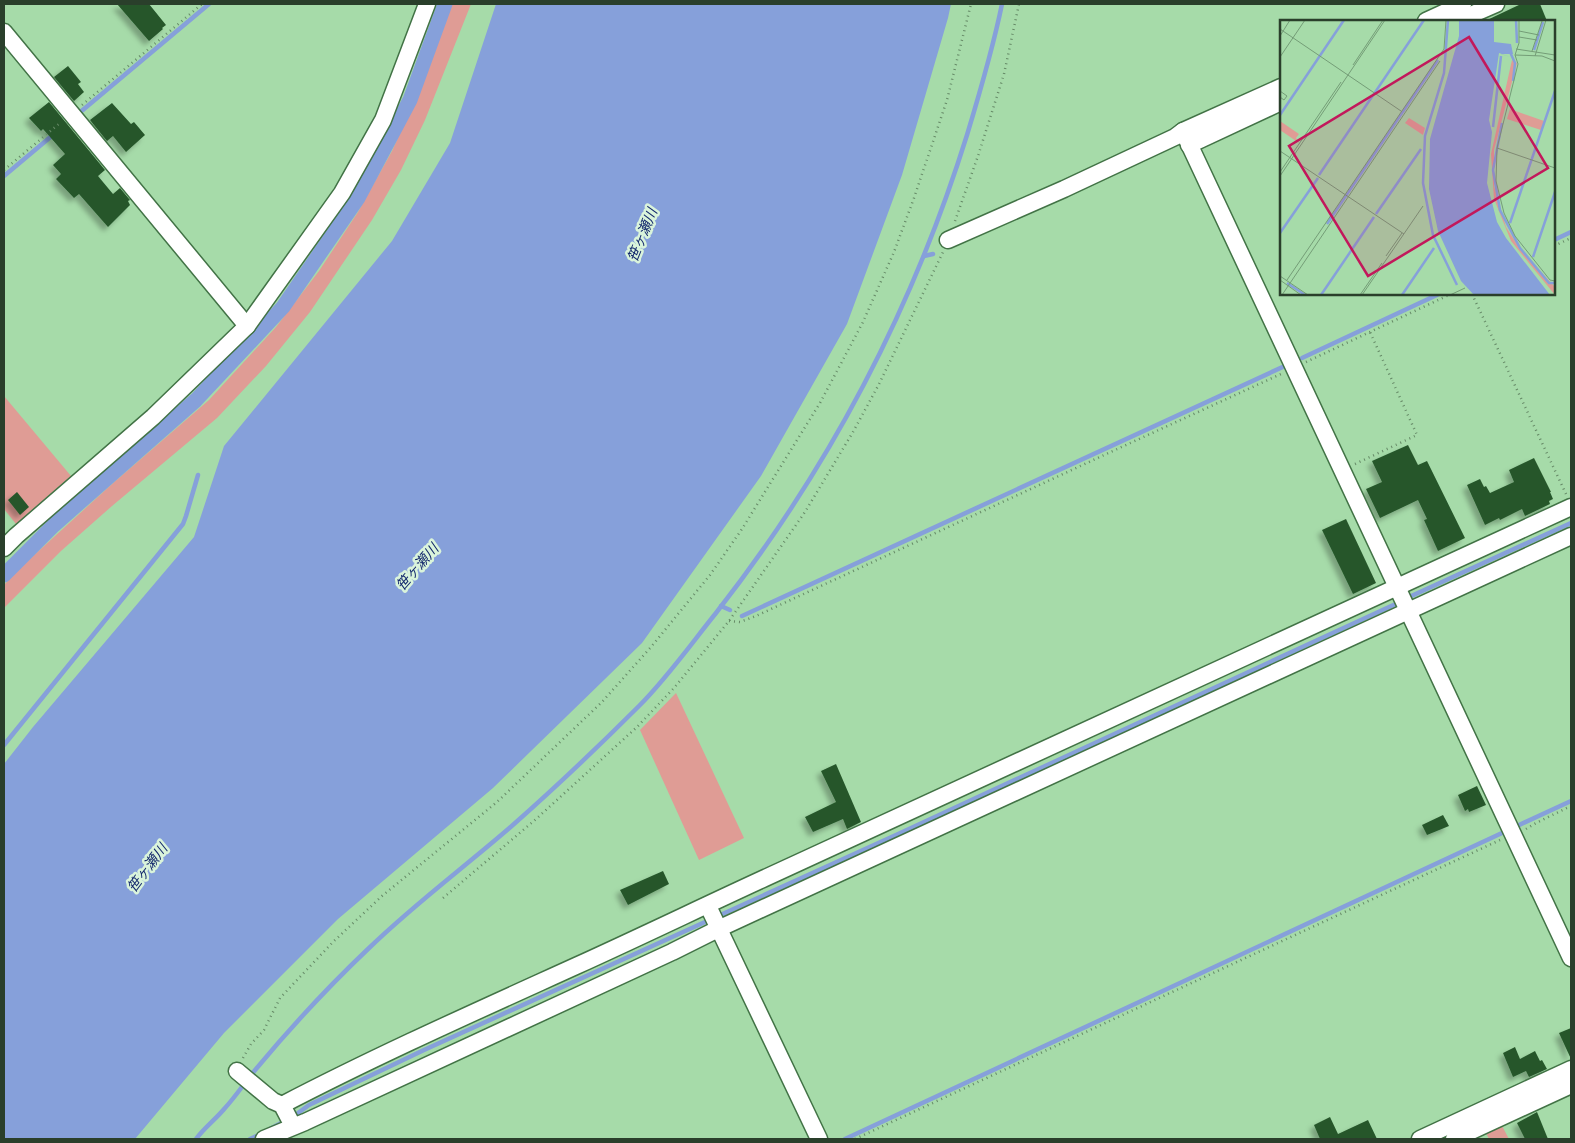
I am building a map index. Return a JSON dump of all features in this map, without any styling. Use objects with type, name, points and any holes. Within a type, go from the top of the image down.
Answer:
[{"type":"street","points":[[4,548],[153,417],[247,326],[342,193],[383,120],[428,4]]},
{"type":"street","points":[[1428,20],[1463,4]]},
{"type":"street","points":[[1460,20],[1496,4]]},
{"type":"street","points":[[4,32],[247,326]]},
{"type":"street","points":[[1186,139],[1280,87]]},
{"type":"street","points":[[948,240],[1116,166],[1175,137],[1186,139],[1280,102]]},
{"type":"street","points":[[1186,139],[1404,599],[1571,958]]},
{"type":"street","points":[[264,1139],[288,1117],[346,1072],[713,917],[1404,599],[1569,502]]},
{"type":"street","points":[[244,1076],[288,1117],[305,1122],[672,952],[758,881],[1404,599],[1571,536]]},
{"type":"street","points":[[713,917],[819,1139]]},
{"type":"street","points":[[1420,1139],[1571,1068]]},
{"type":"street","points":[[1454,1139],[1571,1085]]},
{"type":"path","points":[[4,170],[74,116],[202,4]]},
{"type":"path","points":[[244,1076],[240,1062],[251,1044],[264,1030],[280,998],[333,942],[382,896],[497,802],[602,702],[651,647],[710,575],[742,530],[820,403],[863,322],[894,252],[947,100],[971,4]]},
{"type":"path","points":[[443,898],[535,820],[637,727],[674,688],[729,621],[805,512],[878,386],[948,240],[978,156],[1004,74],[1019,4]]},
{"type":"path","points":[[1555,246],[1571,238]]},
{"type":"path","points":[[729,621],[740,622],[756,616],[1449,295]]},
{"type":"path","points":[[1472,295],[1569,502]]},
{"type":"path","points":[[1342,470],[1418,435],[1370,332]]},
{"type":"path","points":[[855,1139],[1490,844],[1514,835],[1571,806]]},
{"type":"shaded area","points":[[450,4],[471,4],[425,120],[401,170],[372,220],[310,312],[266,366],[217,418],[61,551],[4,608],[4,585],[112,484],[209,400],[276,327],[319,271],[358,212],[392,151],[418,93]]},
{"type":"shaded area","points":[[4,396],[71,476],[16,524],[4,509]]},
{"type":"shaded area","points":[[676,693],[744,838],[699,860],[640,730]]},
{"type":"shaded area","points":[[1501,1124],[1509,1139],[1489,1139],[1485,1131]]},
{"type":"water","name":"笹ヶ瀬川","points":[[496,4],[951,4],[902,175],[847,324],[761,476],[642,643],[493,788],[338,919],[224,1033],[135,1139],[4,1139],[4,764],[33,727],[194,537],[224,446],[392,241],[450,143]]},
{"type":"building","points":[[117,4],[149,4],[166,25],[149,41]]},
{"type":"building","points":[[1521,4],[1540,4],[1547,20],[1487,20]]},
{"type":"building","points":[[68,66],[81,82],[78,84],[84,92],[74,101],[54,77]]},
{"type":"building","points":[[49,102],[105,170],[98,176],[113,194],[120,188],[130,200],[128,201],[130,205],[108,227],[79,194],[74,198],[56,179],[61,174],[53,165],[65,154],[43,129],[41,131],[29,118]]},
{"type":"building","points":[[112,103],[131,124],[134,122],[145,135],[126,152],[113,136],[107,141],[90,120]]},
{"type":"building","points":[[1408,445],[1418,465],[1427,461],[1465,538],[1438,551],[1424,520],[1427,519],[1418,500],[1380,518],[1366,489],[1382,482],[1372,461]]},
{"type":"building","points":[[1534,458],[1551,492],[1553,499],[1549,501],[1550,504],[1525,516],[1522,509],[1485,525],[1467,485],[1480,479],[1490,493],[1514,482],[1509,470]]},
{"type":"building","points":[[17,492],[29,507],[20,515],[8,500]]},
{"type":"building","points":[[1346,519],[1376,583],[1353,594],[1322,530]]},
{"type":"building","points":[[836,764],[861,822],[847,829],[843,819],[813,832],[805,817],[836,802],[821,771]]},
{"type":"building","points":[[1477,786],[1486,805],[1469,812],[1468,809],[1465,811],[1458,795]]},
{"type":"building","points":[[1443,815],[1449,826],[1427,835],[1422,825]]},
{"type":"building","points":[[663,871],[669,884],[628,905],[620,890]]},
{"type":"building","points":[[1571,1028],[1571,1059],[1559,1033]]},
{"type":"building","points":[[1515,1047],[1520,1059],[1535,1051],[1547,1069],[1529,1077],[1526,1071],[1513,1077],[1503,1053]]},
{"type":"building","points":[[1537,1112],[1548,1139],[1525,1139],[1517,1123]]},
{"type":"building","points":[[1330,1117],[1338,1134],[1368,1120],[1377,1139],[1320,1139],[1314,1125]]},
{"type":"waterway","points":[[78,114],[209,4]]},
{"type":"waterway","points":[[4,575],[54,525],[196,400],[283,307],[358,198],[410,100],[445,4]]},
{"type":"waterway","points":[[196,1139],[218,1116],[296,1023],[353,963],[403,916],[530,810],[639,706],[679,661],[757,558],[795,502],[830,445],[863,385],[921,263],[967,135],[1002,4]]},
{"type":"waterway","points":[[4,176],[54,134]]},
{"type":"waterway","points":[[1555,240],[1571,232]]},
{"type":"waterway","points":[[924,256],[933,254]]},
{"type":"waterway","points":[[1302,358],[1437,295]]},
{"type":"waterway","points":[[742,616],[1287,365]]},
{"type":"waterway","points":[[4,745],[183,524],[198,475]]},
{"type":"waterway","points":[[1407,598],[1571,523]]},
{"type":"waterway","points":[[270,1129],[294,1116],[309,1105],[424,1050],[896,835],[1400,602]]},
{"type":"waterway","points":[[721,606],[730,610]]},
{"type":"waterway","points":[[1517,826],[1571,801]]},
{"type":"waterway","points":[[845,1139],[1502,833]]},
{"type":"waterway","points":[[250,1139],[261,1134]]}]
